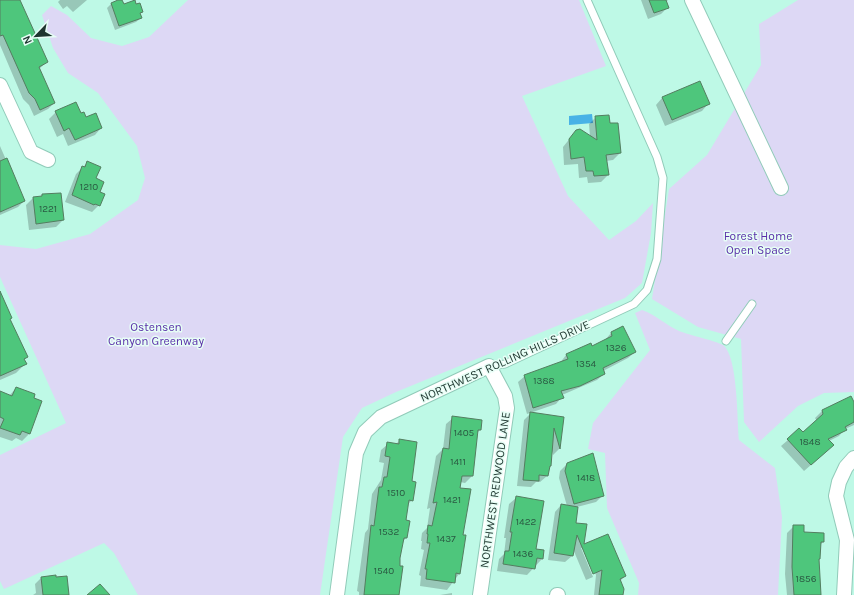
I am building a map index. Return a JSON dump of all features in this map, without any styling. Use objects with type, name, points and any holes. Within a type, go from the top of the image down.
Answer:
[{"type":"street","points":[[692,0],[781,188]]},
{"type":"street","points":[[0,85],[31,152],[48,160]]},
{"type":"street","name":"NORTHWEST REDWOOD LANE","points":[[483,595],[507,408],[505,396],[489,366]]},
{"type":"street","name":"NORTHWEST ROLLING HILLS DRIVE","points":[[337,595],[356,452],[365,432],[380,417],[489,366]]},
{"type":"street","points":[[844,595],[847,540],[836,496],[841,477],[846,467],[854,458]]},
{"type":"lane","name":"NORTHWEST ROLLING HILLS DRIVE","points":[[489,366],[505,364],[634,304],[647,290],[658,259],[662,178],[657,157],[587,0]]},
{"type":"lane","points":[[726,341],[752,304]]},
{"type":"green space","name":"Ostensen Canyon Greenway","points":[[188,0],[579,0],[606,66],[522,96],[568,196],[609,240],[636,221],[653,203],[651,233],[642,283],[625,298],[396,392],[362,408],[343,437],[320,595],[138,595],[114,553],[104,543],[4,589],[0,581],[0,455],[66,423],[0,277],[0,245],[36,249],[90,234],[138,200],[145,178],[137,146],[98,93],[68,73],[53,48],[42,15],[51,6],[67,15],[91,38],[122,46],[149,37]]},
{"type":"green space","name":"Forest Home Open Space","points":[[798,0],[854,0],[854,392],[824,393],[798,406],[759,442],[744,422],[741,339],[698,327],[652,299],[669,189],[707,155],[761,65],[759,24]]},
{"type":"green space","points":[[642,310],[679,331],[723,345],[728,351],[732,362],[736,389],[739,440],[775,468],[782,517],[778,595],[638,595],[639,583],[607,508],[605,453],[588,449],[593,423],[650,350],[635,313]]},
{"type":"water","points":[[592,114],[593,123],[569,125],[569,116]]},
{"type":"building","points":[[0,0],[20,0],[48,62],[39,67],[55,103],[40,110],[35,99],[29,93],[3,35],[0,36]]},
{"type":"building","points":[[122,0],[124,4],[135,0],[136,4],[140,3],[143,12],[140,13],[142,18],[119,26],[111,3]]},
{"type":"building","points":[[649,0],[666,0],[669,8],[654,13]]},
{"type":"building","points":[[700,81],[710,104],[672,120],[662,97]]},
{"type":"building","points":[[76,102],[81,113],[84,112],[86,117],[96,113],[102,128],[75,140],[69,128],[64,131],[55,111]]},
{"type":"building","points":[[609,115],[610,123],[618,123],[621,153],[606,155],[609,175],[594,176],[593,171],[586,171],[584,157],[571,159],[569,139],[576,130],[580,129],[597,140],[595,116]]},
{"type":"building","points":[[7,158],[25,201],[0,212],[0,161]]},
{"type":"building","points":[[87,161],[101,167],[96,178],[104,182],[100,192],[105,194],[100,206],[94,205],[72,195],[82,166],[85,167]]},
{"type":"building","points":[[61,193],[64,220],[36,224],[33,197],[42,196],[42,194]]},
{"type":"building","points":[[0,291],[12,318],[10,319],[28,357],[24,359],[27,364],[0,376]]},
{"type":"building","points":[[623,326],[636,352],[603,368],[605,374],[580,386],[561,391],[564,398],[533,408],[524,375],[568,359],[566,354],[591,343],[592,346],[612,336],[611,332]]},
{"type":"building","points":[[16,387],[35,394],[34,398],[42,401],[30,434],[22,431],[20,435],[0,428],[4,419],[0,417],[0,391],[12,396]]},
{"type":"building","points":[[851,396],[854,402],[854,422],[845,427],[847,430],[828,439],[834,445],[811,465],[787,439],[799,428],[803,432],[823,414],[822,410]]},
{"type":"building","points":[[530,412],[564,417],[560,449],[554,428],[551,466],[548,476],[539,475],[539,481],[523,480]]},
{"type":"building","points":[[452,416],[482,420],[481,430],[478,430],[473,476],[462,476],[460,488],[471,489],[463,535],[466,535],[460,574],[456,573],[455,583],[426,579],[427,569],[425,569],[430,543],[427,543],[428,525],[432,526],[437,502],[433,503],[443,448],[449,449]]},
{"type":"building","points":[[399,439],[417,442],[412,481],[416,482],[413,501],[409,500],[406,520],[410,521],[407,538],[404,538],[400,558],[400,566],[403,566],[399,595],[364,595],[371,525],[374,526],[379,487],[382,487],[384,477],[387,477],[390,457],[385,456],[387,442],[399,444]]},
{"type":"building","points":[[593,453],[604,496],[574,504],[565,471],[567,463]]},
{"type":"building","points":[[516,496],[544,501],[536,549],[544,550],[543,559],[537,558],[535,569],[503,564],[505,551],[509,551],[512,532],[510,532]]},
{"type":"building","points":[[561,504],[578,507],[576,523],[587,524],[584,544],[608,534],[626,576],[620,579],[624,589],[623,595],[599,595],[602,570],[593,574],[577,535],[573,556],[554,553]]},
{"type":"building","points":[[793,525],[804,525],[804,532],[824,533],[824,542],[821,542],[819,559],[821,595],[794,595],[792,567]]},
{"type":"building","points":[[56,575],[56,577],[67,576],[69,595],[43,595],[41,577]]},
{"type":"building","points":[[100,584],[110,595],[87,595]]}]
